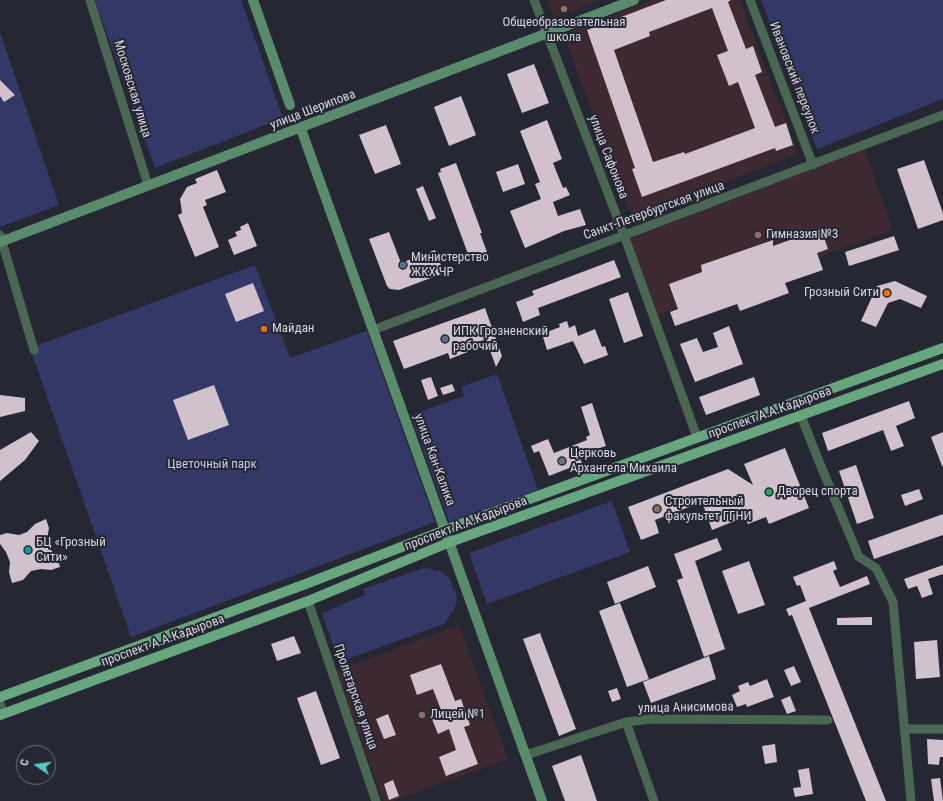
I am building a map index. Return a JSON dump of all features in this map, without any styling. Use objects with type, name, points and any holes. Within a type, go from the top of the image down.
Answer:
[{"type":"main road","name":"проспект А.А.Кадырова","points":[[0,697],[303,585],[445,530],[943,348]]},
{"type":"main road","name":"проспект А.А.Кадырова","points":[[2,715],[308,601],[450,542],[943,364]]},
{"type":"street","name":"Московская улица","points":[[90,0],[148,185]]},
{"type":"street","points":[[253,0],[290,105]]},
{"type":"street","name":"улица Сафонова","points":[[534,0],[624,235],[697,437]]},
{"type":"street","name":"улица Шерипова","points":[[1,239],[301,128],[634,0]]},
{"type":"street","name":"Ивановский переулок","points":[[750,0],[814,165]]},
{"type":"street","name":"Санкт-Петербургская улица","points":[[373,330],[814,165],[943,115]]},
{"type":"street","name":"улица Кан-Калика","points":[[301,128],[542,801]]},
{"type":"street","points":[[1,239],[34,350]]},
{"type":"street","points":[[802,416],[818,459],[859,557],[876,568],[893,602],[911,801]]},
{"type":"street","name":"Пролетарская улица","points":[[308,601],[376,801]]},
{"type":"street","points":[[0,704],[2,715]]},
{"type":"street","name":"улица Анисимова","points":[[526,755],[626,722],[650,719],[828,720]]},
{"type":"street","points":[[626,722],[654,801]]},
{"type":"street","points":[[905,729],[943,729]]},
{"type":"shaded area","name":"Общеобразовательная школа","points":[[547,0],[600,0],[554,18]]},
{"type":"shaded area","points":[[653,0],[740,0],[798,154],[632,218],[563,34]]},
{"type":"shaded area","name":"Гимназия №3","points":[[865,149],[893,230],[651,318],[624,241]]},
{"type":"shaded area","name":"Лицей №1","points":[[459,625],[508,759],[394,801],[383,801],[336,671]]},
{"type":"green space","points":[[95,0],[241,0],[283,118],[155,168]]},
{"type":"green space","points":[[761,0],[943,0],[943,99],[817,149]]},
{"type":"green space","points":[[0,32],[59,205],[0,227]]},
{"type":"green space","name":"Цветочный парк","points":[[255,265],[290,358],[367,331],[435,522],[131,637],[30,348]]},
{"type":"green space","points":[[497,374],[538,490],[449,522],[411,415],[464,396],[461,387]]},
{"type":"green space","points":[[612,501],[630,552],[487,604],[469,553]]},
{"type":"green space","points":[[424,568],[433,569],[434,571],[439,570],[442,572],[451,582],[453,591],[456,591],[457,601],[453,612],[450,612],[450,616],[444,624],[339,662],[322,613],[365,595],[363,589]]},
{"type":"building","points":[[666,0],[731,0],[728,2],[746,49],[753,46],[762,72],[755,75],[775,127],[786,123],[793,145],[776,151],[775,148],[642,197],[632,169],[635,168],[587,30]],"holes":[[[712,8],[728,51],[717,55],[729,86],[738,82],[755,128],[685,154],[684,152],[653,162],[614,50],[650,36],[649,32]]]},
{"type":"building","points":[[534,64],[549,103],[522,113],[507,74]]},
{"type":"building","points":[[0,80],[15,95],[4,102],[0,96]]},
{"type":"building","points":[[461,96],[476,135],[449,146],[434,107]]},
{"type":"building","points":[[547,120],[562,159],[553,163],[563,188],[566,187],[570,195],[553,202],[558,216],[580,209],[586,225],[564,231],[525,248],[510,211],[541,199],[535,184],[540,182],[520,131]]},
{"type":"building","points":[[386,125],[401,164],[375,174],[359,135]]},
{"type":"building","points":[[924,160],[943,213],[943,220],[918,229],[897,169]]},
{"type":"building","points":[[456,163],[482,233],[480,233],[488,255],[471,262],[438,173],[441,172],[440,169]]},
{"type":"building","points":[[518,164],[525,184],[503,192],[496,172]]},
{"type":"building","points":[[217,170],[226,192],[205,200],[207,205],[203,207],[219,247],[195,257],[178,215],[182,213],[180,199],[187,187],[197,183],[195,179]]},
{"type":"building","points":[[423,186],[436,218],[429,221],[416,189]]},
{"type":"building","points":[[248,223],[257,246],[234,255],[228,240],[237,236],[235,232],[241,230],[240,227]]},
{"type":"building","points":[[821,229],[828,249],[817,253],[823,270],[785,283],[789,293],[740,311],[737,304],[675,326],[670,312],[678,309],[669,284],[702,272],[701,265],[773,240],[773,246]]},
{"type":"building","points":[[389,232],[401,263],[435,250],[444,273],[399,290],[390,289],[387,286],[369,239]]},
{"type":"building","points":[[894,236],[899,250],[849,266],[845,252]]},
{"type":"building","points":[[614,260],[621,277],[538,308],[540,315],[523,322],[516,302],[534,295],[532,291]]},
{"type":"building","points":[[895,281],[927,296],[921,308],[900,299],[888,303],[876,327],[861,321],[877,286]]},
{"type":"building","points":[[253,283],[264,311],[236,322],[225,294]]},
{"type":"building","points":[[628,292],[643,336],[624,343],[609,299]]},
{"type":"building","points":[[485,308],[502,356],[496,367],[486,339],[468,346],[470,351],[450,359],[448,353],[404,369],[393,341]]},
{"type":"building","points":[[567,321],[569,328],[575,325],[578,336],[595,329],[602,347],[605,346],[608,355],[584,364],[573,341],[547,350],[542,334],[560,327],[559,324]]},
{"type":"building","points":[[729,326],[743,364],[695,382],[680,344],[697,338],[703,352],[718,347],[713,333]]},
{"type":"building","points":[[431,377],[438,396],[428,400],[421,380]]},
{"type":"building","points":[[754,377],[760,395],[706,415],[699,397]]},
{"type":"building","points":[[452,384],[455,391],[443,395],[440,388]]},
{"type":"building","points":[[214,385],[229,425],[188,440],[173,400]]},
{"type":"building","points":[[0,395],[25,398],[25,411],[0,417]]},
{"type":"building","points":[[909,401],[915,418],[896,426],[904,446],[891,451],[883,430],[828,451],[822,433]]},
{"type":"building","points":[[592,403],[606,446],[578,455],[582,463],[549,476],[539,451],[534,453],[531,446],[548,439],[554,453],[587,440],[586,437],[590,435],[581,407]]},
{"type":"building","points":[[31,432],[39,441],[25,460],[0,481],[0,450]]},
{"type":"building","points":[[943,432],[943,466],[942,466],[931,437]]},
{"type":"building","points":[[785,448],[809,508],[769,524],[766,517],[748,524],[745,517],[712,530],[702,502],[655,520],[659,533],[641,540],[628,507],[728,469],[753,485],[744,464]]},
{"type":"building","points":[[856,465],[874,518],[857,524],[839,471]]},
{"type":"building","points":[[919,489],[923,499],[905,506],[901,495]]},
{"type":"building","points":[[943,514],[943,535],[874,559],[868,541]]},
{"type":"building","name":"БЦ «Грозный Сити»","points":[[46,519],[49,528],[47,539],[49,548],[57,557],[60,567],[51,570],[41,569],[31,571],[23,580],[12,583],[9,572],[10,562],[6,552],[0,544],[0,535],[7,533],[19,535],[27,532],[35,524]]},
{"type":"building","points":[[717,538],[722,550],[695,561],[725,649],[704,657],[677,580],[683,578],[674,554]]},
{"type":"building","points":[[749,561],[765,605],[738,614],[722,571]]},
{"type":"building","points":[[834,561],[837,569],[833,571],[840,587],[867,576],[870,584],[809,608],[886,801],[866,801],[792,615],[789,616],[786,609],[806,601],[800,585],[797,586],[793,577]]},
{"type":"building","points":[[943,565],[943,574],[928,579],[933,594],[922,598],[917,586],[908,589],[904,579]]},
{"type":"building","points":[[648,566],[656,587],[615,604],[607,582]]},
{"type":"building","points":[[620,603],[649,679],[627,687],[599,611]]},
{"type":"building","points":[[872,617],[872,625],[837,625],[837,618]]},
{"type":"building","points":[[540,633],[576,729],[559,736],[523,639]]},
{"type":"building","points":[[294,636],[301,653],[277,661],[271,644]]},
{"type":"building","points":[[937,640],[940,677],[916,679],[914,642]]},
{"type":"building","points":[[709,656],[716,679],[651,703],[643,682]]},
{"type":"building","points":[[441,664],[455,701],[461,699],[470,725],[464,727],[478,764],[446,776],[439,757],[456,750],[449,729],[438,734],[430,714],[441,710],[433,689],[417,695],[410,675]]},
{"type":"building","points":[[794,666],[801,682],[791,686],[784,670]]},
{"type":"building","points":[[767,679],[774,697],[747,707],[746,704],[737,707],[732,695],[740,691],[738,686],[748,682],[750,686]]},
{"type":"building","points":[[617,688],[621,699],[612,702],[608,691]]},
{"type":"building","points":[[316,691],[340,758],[321,765],[297,698]]},
{"type":"building","points":[[790,696],[796,711],[787,714],[781,700]]},
{"type":"building","points":[[388,714],[396,735],[384,739],[376,719]]},
{"type":"building","points":[[927,739],[943,740],[943,757],[940,757],[939,765],[928,764]]},
{"type":"building","points":[[775,744],[777,762],[765,764],[762,746]]},
{"type":"building","points":[[581,755],[597,801],[565,801],[552,766]]},
{"type":"building","points":[[809,768],[813,794],[795,797],[793,788],[801,787],[798,770]]},
{"type":"building","points":[[940,778],[943,801],[934,801],[931,779]]},
{"type":"building","points":[[393,780],[399,796],[389,800],[384,784]]},
{"type":"place","name":"Общеобразовательная школа","points":[[564,9]]},
{"type":"place","name":"Гимназия №3","points":[[758,235]]},
{"type":"place","name":"Министерство ЖКХ ЧР","points":[[403,265]]},
{"type":"place","name":"Грозный Сити","points":[[887,293]]},
{"type":"place","name":"Майдан","points":[[264,329]]},
{"type":"place","name":"ИПК Грозненский рабочий","points":[[445,339]]},
{"type":"place","name":"Церковь Архангела Михаила","points":[[562,461]]},
{"type":"place","name":"Дворец спорта","points":[[769,492]]},
{"type":"place","name":"Строительный факультет ГГНИ","points":[[657,509]]},
{"type":"place","name":"БЦ «Грозный Сити»","points":[[28,550]]},
{"type":"place","name":"Лицей №1","points":[[422,715]]}]
